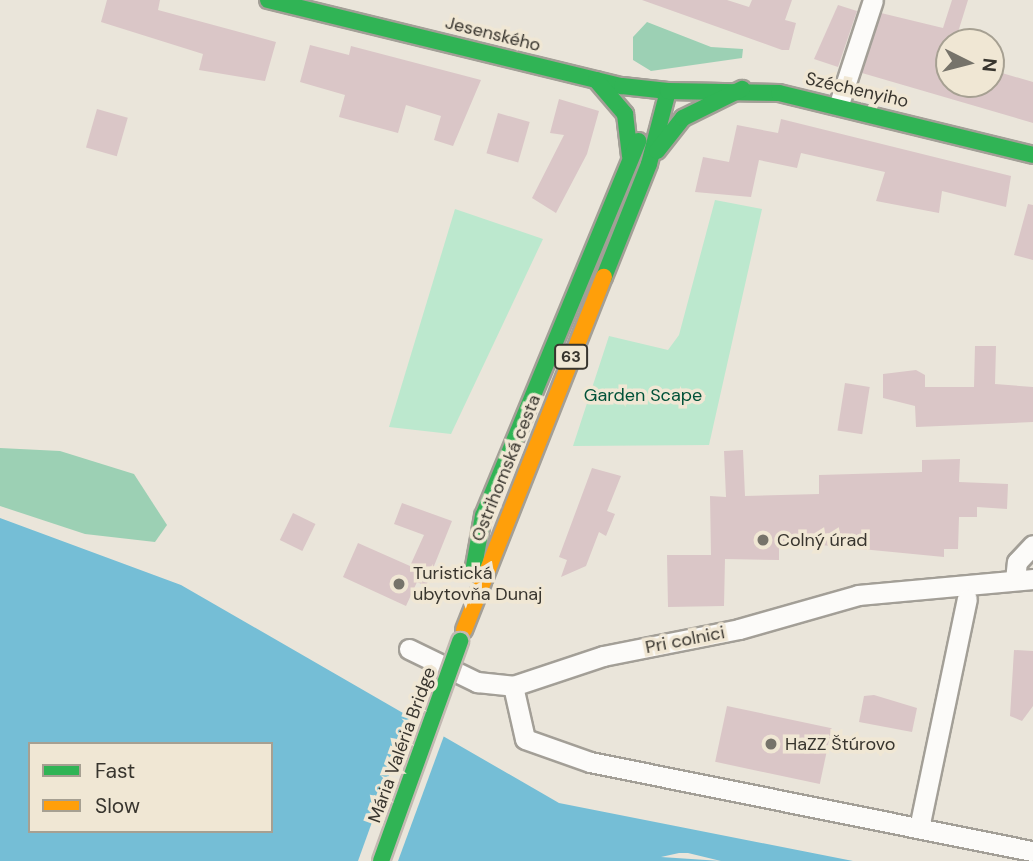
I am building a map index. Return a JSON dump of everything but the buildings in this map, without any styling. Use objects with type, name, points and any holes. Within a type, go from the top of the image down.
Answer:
[{"type":"main road","name":"Jesenského","points":[[268,0],[596,80],[668,91]]},
{"type":"main road","points":[[596,80],[625,114],[630,156]]},
{"type":"main road","points":[[649,164],[683,118],[743,89]]},
{"type":"main road","name":"Széchenyiho","points":[[668,91],[743,89],[839,104],[1033,155]]},
{"type":"main road","name":"63","points":[[649,164],[668,91]]},
{"type":"main road","name":"63","points":[[462,636],[483,516],[630,156],[659,118]]},
{"type":"main road","name":"Ostrihomská cesta","points":[[462,636],[649,164]]},
{"type":"main road","name":"Mária Valéria Bridge","points":[[381,861],[462,636]]},
{"type":"street","points":[[839,104],[873,0]]},
{"type":"street","points":[[1024,580],[1017,562],[1033,545]]},
{"type":"street","name":"Pri colnici","points":[[409,649],[477,682],[513,686],[603,656],[739,629],[858,595],[968,594],[1024,580]]},
{"type":"street","points":[[919,828],[968,594]]},
{"type":"street","points":[[513,686],[525,739],[590,762],[1033,851]]},
{"type":"green space","points":[[647,22],[711,47],[743,49],[742,58],[651,71],[633,60],[633,37]]},
{"type":"green space","name":"Garden Scape","points":[[715,200],[762,209],[709,445],[573,446],[609,336],[668,350],[679,335]]},
{"type":"green space","points":[[455,209],[543,239],[451,434],[389,427]]},
{"type":"green space","points":[[0,448],[60,451],[134,474],[167,525],[155,542],[85,534],[0,506]]},
{"type":"water","points":[[0,518],[181,585],[559,803],[853,861],[0,861]]},
{"type":"pier","points":[[411,714],[445,733],[398,861],[358,861]]},
{"type":"pier","points":[[688,853],[721,861],[661,857]]},
{"type":"traffic: fast","points":[[268,0],[622,86],[668,91],[649,164],[604,277]]},
{"type":"traffic: fast","points":[[596,80],[625,114],[630,156]]},
{"type":"traffic: fast","points":[[657,151],[683,118],[742,89]]},
{"type":"traffic: fast","points":[[668,91],[779,93],[1033,155]]},
{"type":"traffic: fast","points":[[473,572],[483,516],[638,141]]},
{"type":"traffic: fast","points":[[381,861],[460,641]]},
{"type":"traffic: slow","points":[[464,630],[604,277]]},
{"type":"place","name":"Colný úrad","points":[[763,540]]},
{"type":"place","name":"Turistická ubytovňa Dunaj","points":[[399,584]]},
{"type":"place","name":"HaZZ Štúrovo","points":[[771,744]]}]
